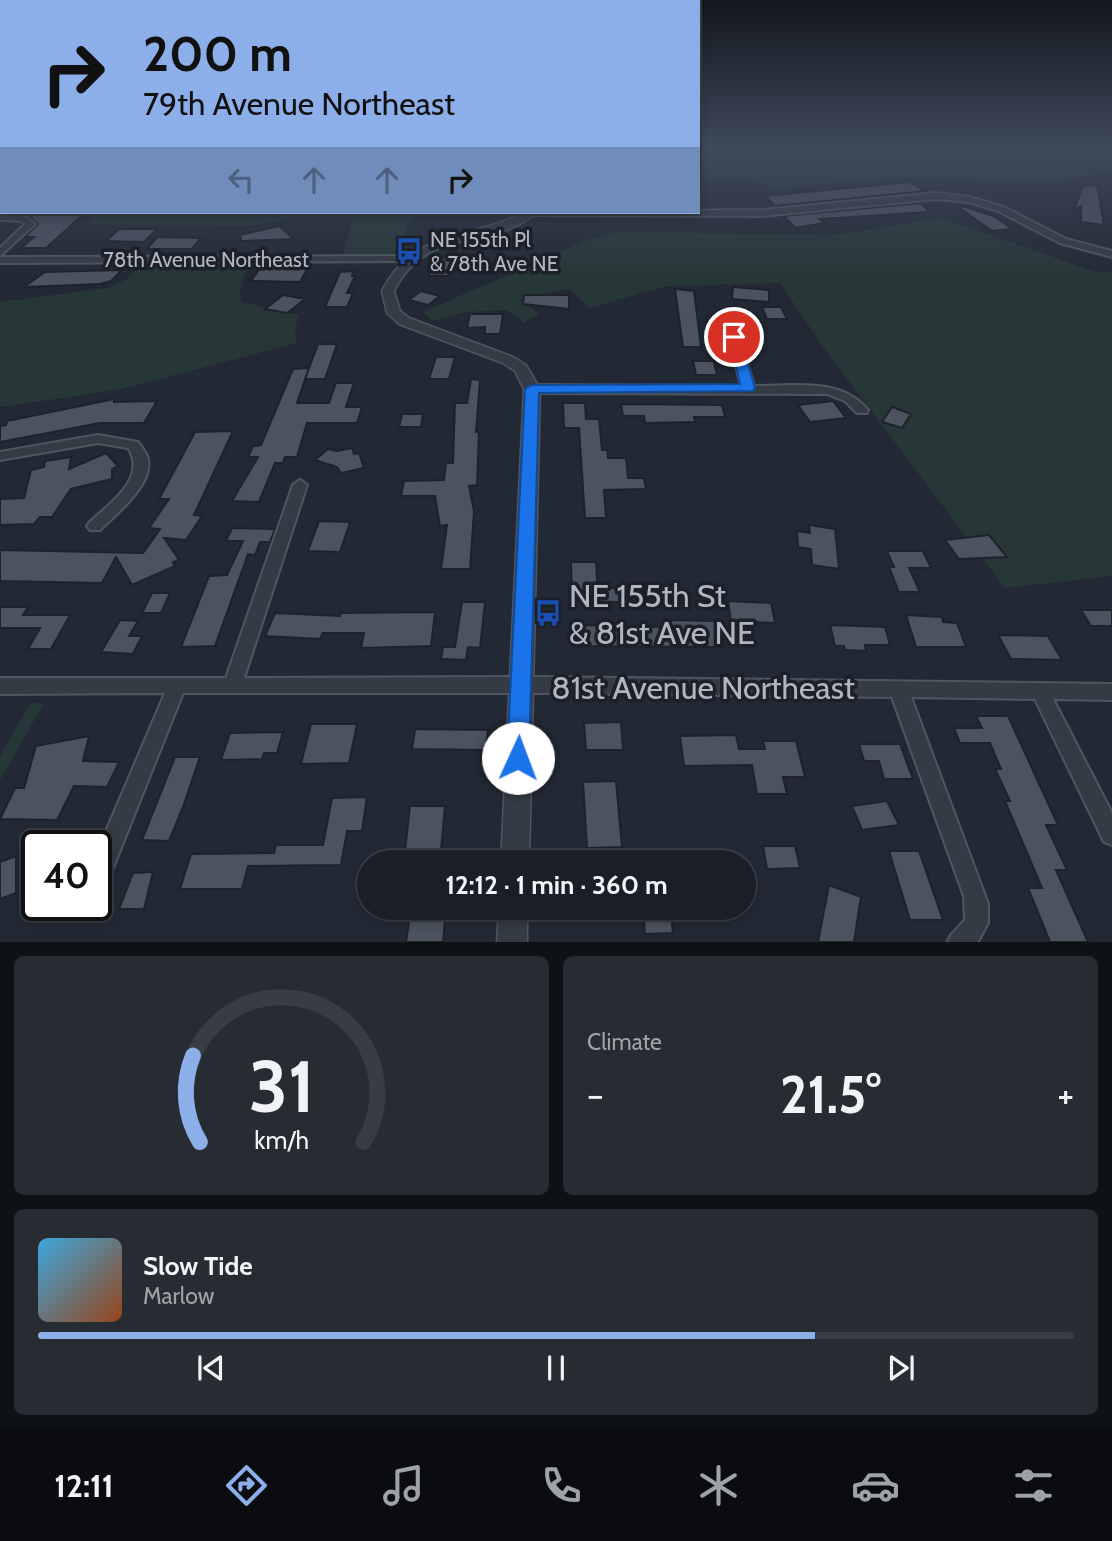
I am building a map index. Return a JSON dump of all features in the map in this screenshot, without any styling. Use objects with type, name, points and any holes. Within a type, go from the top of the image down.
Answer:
[{"type":"street","points":[[700,212],[761,212],[945,197],[1001,209],[1063,240],[1112,254]]},
{"type":"street","points":[[515,850],[532,389],[521,368],[508,360],[418,329],[394,313],[389,300],[391,283],[412,258],[444,242],[507,225],[527,214]]},
{"type":"street","points":[[0,217],[23,219],[31,224],[0,253]]},
{"type":"street","name":"78th Avenue Northeast","points":[[0,260],[412,258]]},
{"type":"street","points":[[727,312],[748,388]]},
{"type":"street","points":[[532,389],[829,390],[849,398],[862,410]]},
{"type":"street","points":[[0,456],[97,439],[132,445],[142,459],[143,468],[139,481],[96,526]]},
{"type":"street","points":[[232,686],[300,485]]},
{"type":"street","name":"81st Avenue Northeast","points":[[0,686],[520,685],[1112,692]]},
{"type":"street","points":[[112,843],[177,686]]},
{"type":"street","points":[[898,688],[980,915],[974,931],[960,942]]},
{"type":"street","points":[[1040,691],[1112,835]]},
{"type":"street","points":[[512,942],[513,920]]},
{"type":"shaded area","points":[[94,214],[424,214],[410,219],[394,254],[342,256],[354,219],[295,218],[248,226],[86,224]]},
{"type":"shaded area","points":[[942,218],[1093,271],[1112,273],[1112,576],[1005,588],[823,347],[780,283],[668,286],[589,308],[570,289],[519,299],[539,314],[524,323],[507,310],[465,312],[432,321],[423,312],[589,239],[617,232],[835,235]]},
{"type":"shaded area","points":[[249,259],[240,292],[242,302],[299,315],[295,329],[297,343],[117,390],[0,407],[0,302],[108,288],[127,279],[143,260]]},
{"type":"shaded area","points":[[31,703],[44,703],[0,780],[0,756]]},
{"type":"building","points":[[817,191],[925,191],[775,206],[766,196]]},
{"type":"building","points":[[1081,191],[1098,191],[1104,225],[1081,222],[1081,206],[1074,210]]},
{"type":"building","points":[[921,203],[929,212],[819,219],[825,223],[795,228],[784,216]]},
{"type":"building","points":[[962,206],[994,216],[1012,229],[992,231],[961,209]]},
{"type":"building","points":[[84,214],[46,248],[21,248],[34,237],[25,237],[38,224],[28,215]]},
{"type":"building","points":[[279,226],[294,239],[241,241],[240,235]]},
{"type":"building","points":[[119,229],[157,229],[144,242],[106,241]]},
{"type":"building","points":[[157,237],[201,238],[192,249],[147,249]]},
{"type":"building","points":[[457,250],[448,276],[429,276],[433,264]]},
{"type":"building","points":[[260,268],[307,269],[300,282],[251,281]]},
{"type":"building","points":[[122,270],[111,281],[100,284],[24,287],[45,272]]},
{"type":"building","points":[[353,271],[352,276],[355,276],[347,293],[353,293],[347,307],[325,307],[340,272]]},
{"type":"building","points":[[733,287],[769,290],[769,302],[732,299]]},
{"type":"building","points":[[675,289],[694,291],[701,347],[683,347]]},
{"type":"building","points":[[421,291],[440,296],[428,305],[409,300]]},
{"type":"building","points":[[283,295],[305,299],[287,313],[265,309]]},
{"type":"building","points":[[524,295],[569,295],[569,309],[523,304]]},
{"type":"building","points":[[762,307],[781,307],[787,319],[767,319]]},
{"type":"building","points":[[470,314],[503,314],[500,334],[485,334],[485,327],[467,328]]},
{"type":"building","points":[[318,344],[337,344],[325,379],[305,379]]},
{"type":"building","points":[[436,357],[455,357],[449,379],[429,379]]},
{"type":"building","points":[[693,361],[714,361],[717,375],[696,375]]},
{"type":"building","points":[[309,368],[297,403],[329,403],[336,383],[354,383],[346,407],[362,407],[357,423],[307,423],[297,457],[285,457],[283,463],[275,463],[259,502],[232,501],[258,457],[248,457],[253,446],[261,445],[293,369]]},
{"type":"building","points":[[471,379],[480,380],[476,432],[479,432],[477,485],[469,486],[474,511],[470,569],[441,569],[447,525],[440,526],[435,496],[401,496],[404,481],[444,480],[446,463],[453,463],[455,403],[467,403]]},
{"type":"building","points":[[114,399],[114,402],[157,401],[144,423],[100,423],[0,442],[0,426],[6,425],[7,421]]},
{"type":"building","points":[[833,401],[846,418],[810,422],[798,405]]},
{"type":"building","points":[[563,403],[585,403],[586,419],[599,419],[602,450],[607,450],[608,458],[626,458],[628,478],[644,478],[646,489],[604,490],[606,518],[585,518],[579,428],[564,428]]},
{"type":"building","points":[[621,404],[722,405],[725,417],[694,417],[695,422],[645,423],[644,416],[623,416]]},
{"type":"building","points":[[892,407],[911,414],[902,428],[882,422]]},
{"type":"building","points":[[402,414],[423,414],[421,427],[399,427]]},
{"type":"building","points":[[233,431],[194,515],[202,516],[186,540],[164,538],[179,560],[173,562],[175,566],[132,585],[116,557],[102,583],[0,581],[0,550],[143,553],[160,529],[149,528],[169,499],[159,499],[195,432]]},
{"type":"building","points":[[352,448],[354,454],[359,453],[364,468],[341,473],[337,467],[315,460],[328,449],[337,451]]},
{"type":"building","points":[[106,453],[118,466],[112,469],[112,479],[71,489],[52,517],[40,517],[34,524],[0,525],[0,499],[24,498],[31,470],[44,467],[45,461],[71,457],[69,469]]},
{"type":"building","points":[[319,521],[350,522],[340,552],[308,551]]},
{"type":"building","points":[[809,525],[835,529],[839,569],[812,565],[811,549],[798,547],[797,531],[810,533]]},
{"type":"building","points":[[232,528],[275,529],[270,542],[260,542],[255,555],[248,554],[215,646],[181,647],[209,576],[227,575],[243,541],[226,541]]},
{"type":"building","points":[[989,535],[1007,557],[959,559],[945,540]]},
{"type":"building","points":[[887,551],[923,551],[931,568],[909,568],[920,592],[899,592],[889,567],[894,567]]},
{"type":"building","points":[[571,562],[596,562],[598,597],[572,597]]},
{"type":"building","points":[[599,588],[619,588],[620,602],[600,602]]},
{"type":"building","points":[[152,593],[170,593],[161,613],[142,613]]},
{"type":"building","points":[[728,601],[771,603],[775,623],[731,621]]},
{"type":"building","points":[[462,602],[485,602],[480,648],[468,647],[466,660],[441,659],[443,647],[455,647]]},
{"type":"building","points":[[0,607],[28,607],[23,615],[70,615],[51,649],[28,649],[40,628],[0,628]]},
{"type":"building","points":[[1081,610],[1112,610],[1112,626],[1091,626]]},
{"type":"building","points":[[435,612],[431,646],[361,648],[364,633],[323,633],[320,639],[265,636],[275,613],[340,616],[341,613]]},
{"type":"building","points":[[906,615],[942,617],[943,622],[957,623],[966,647],[916,647]]},
{"type":"building","points":[[120,620],[138,621],[129,636],[142,636],[133,654],[101,652]]},
{"type":"building","points":[[666,620],[715,621],[720,647],[580,646],[580,625],[667,627]]},
{"type":"building","points":[[830,625],[885,627],[890,645],[865,645],[866,651],[845,650],[844,646],[835,646]]},
{"type":"building","points":[[998,635],[1048,636],[1062,660],[1011,659]]},
{"type":"building","points":[[976,716],[1008,716],[1058,825],[1046,825],[1067,870],[1056,870],[1088,942],[1050,942],[1028,888],[1042,888],[1005,801],[1010,801],[995,769],[1001,769],[990,743],[960,743],[954,728],[982,728]]},
{"type":"building","points":[[621,722],[623,750],[586,750],[584,723]]},
{"type":"building","points":[[311,724],[357,724],[349,763],[301,764]]},
{"type":"building","points":[[415,729],[488,730],[486,750],[412,749]]},
{"type":"building","points":[[283,732],[277,753],[264,753],[262,759],[221,760],[230,733]]},
{"type":"building","points":[[736,735],[739,749],[765,749],[763,741],[796,741],[805,777],[783,777],[787,794],[757,794],[752,765],[684,766],[680,736]]},
{"type":"building","points":[[89,736],[83,761],[119,762],[107,787],[74,786],[57,820],[0,819],[15,788],[24,788],[36,746]]},
{"type":"building","points":[[859,744],[900,744],[913,779],[884,779],[879,761],[864,761]]},
{"type":"building","points":[[175,757],[200,757],[183,807],[169,841],[142,840]]},
{"type":"building","points":[[616,781],[622,847],[587,848],[583,782]]},
{"type":"building","points":[[367,797],[362,831],[347,831],[341,865],[248,866],[242,889],[180,889],[191,854],[274,853],[276,845],[323,845],[332,798]]},
{"type":"building","points":[[887,801],[899,825],[862,830],[852,806]]},
{"type":"building","points":[[410,806],[445,806],[441,850],[405,850]]},
{"type":"building","points":[[763,846],[795,846],[800,868],[767,869]]},
{"type":"building","points":[[889,851],[919,851],[943,920],[910,920]]},
{"type":"building","points":[[16,856],[16,893],[0,899],[0,862]]},
{"type":"building","points":[[153,872],[144,909],[119,909],[133,873]]},
{"type":"building","points":[[829,885],[861,897],[854,942],[818,942]]},
{"type":"building","points":[[409,920],[445,920],[443,942],[406,942]]},
{"type":"building","points":[[644,920],[671,920],[673,933],[645,934]]},
{"type":"place","name":"NE 155th Pl & 78th Ave NE","points":[[409,251]]},
{"type":"place","name":"NE 155th St & 81st Ave NE","points":[[548,613]]},
{"type":"route","points":[[518,758],[532,389],[748,388],[734,337]]}]
